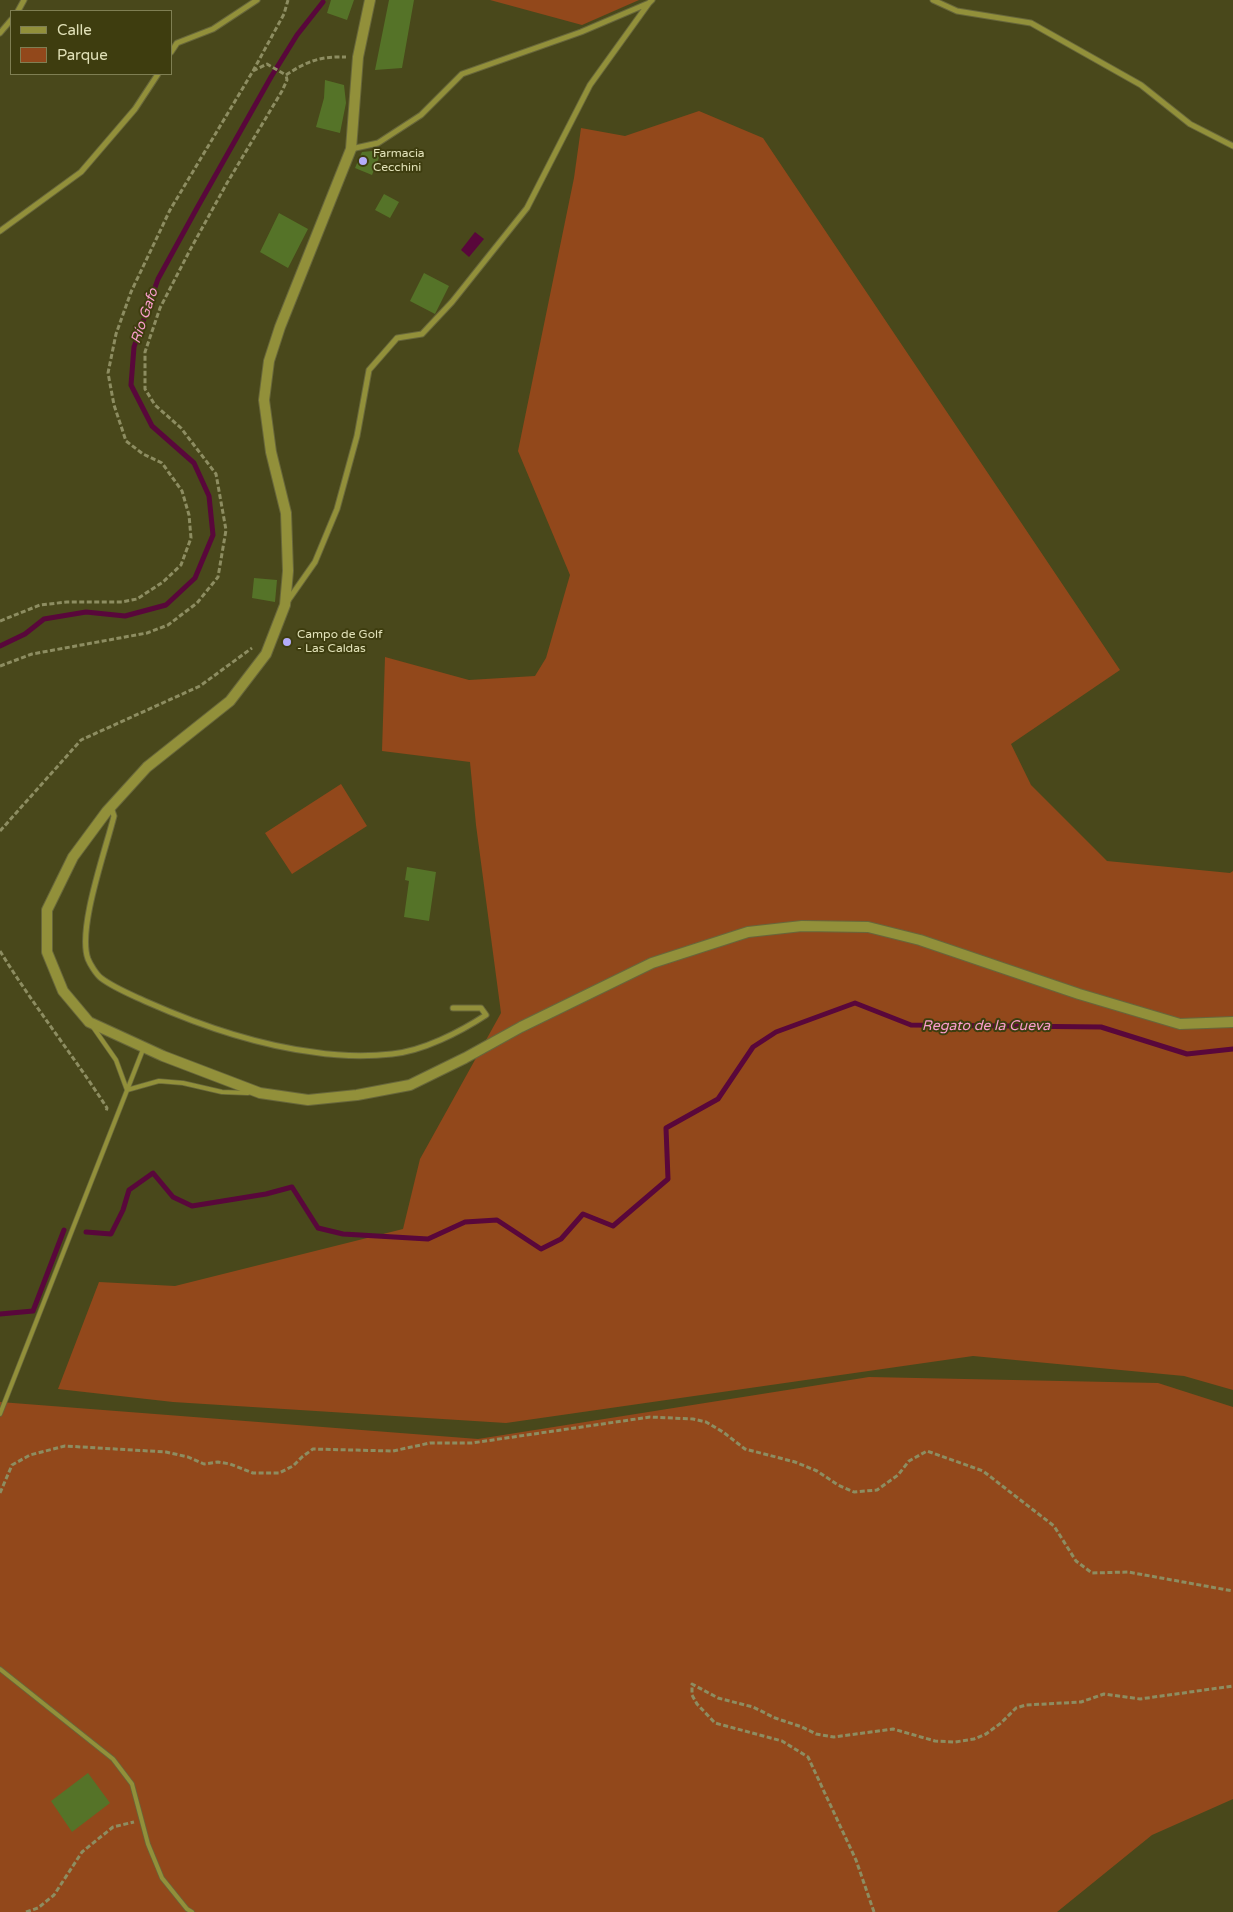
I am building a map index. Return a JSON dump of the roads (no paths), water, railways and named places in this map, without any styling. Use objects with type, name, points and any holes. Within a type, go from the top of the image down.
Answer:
[{"type":"street","points":[[172,50],[177,43],[213,29],[257,0]]},
{"type":"street","points":[[285,604],[288,571],[286,513],[271,452],[264,400],[269,361],[280,327],[351,149],[358,57],[370,0]]},
{"type":"street","points":[[933,0],[957,11],[1031,23],[1141,85],[1190,124],[1233,146]]},
{"type":"street","points":[[351,149],[378,143],[420,115],[462,74],[580,32],[650,1]]},
{"type":"street","points":[[650,1],[590,85],[527,208],[452,302],[422,334],[397,338],[369,370],[357,436],[337,509],[315,562],[285,604],[266,654],[230,701],[148,767],[111,806],[73,857],[47,910],[47,952],[63,991],[89,1022],[163,1056],[260,1093],[308,1100],[357,1095],[410,1085],[652,962],[748,932],[802,926],[868,927],[920,940],[1079,994],[1180,1024],[1233,1022]]},
{"type":"street","points":[[0,34],[10,21]]},
{"type":"street","points":[[0,231],[81,172],[135,110],[157,75]]},
{"type":"street","points":[[111,806],[114,816],[91,901],[85,937],[88,959],[99,977],[164,1009],[218,1029],[251,1040],[321,1053],[356,1056],[394,1054],[439,1041],[486,1015],[481,1008],[453,1008]]},
{"type":"lane","points":[[89,1022],[116,1060],[127,1090]]},
{"type":"lane","points":[[0,1414],[98,1169],[144,1047]]},
{"type":"lane","points":[[127,1090],[159,1081],[183,1083],[222,1092],[260,1093]]},
{"type":"lane","points":[[0,1669],[113,1759],[132,1784],[148,1844],[162,1878],[192,1912]]},
{"type":"waterway","name":"Río Gafo","points":[[0,646],[25,634],[44,619],[86,612],[125,616],[166,605],[195,578],[213,535],[209,496],[194,463],[152,426],[131,385],[134,347],[158,279],[271,77],[297,35],[323,2]]},
{"type":"waterway","name":"Regato de la Cueva","points":[[86,1232],[111,1234],[123,1210],[129,1190],[153,1173],[173,1197],[192,1206],[266,1194],[292,1187],[318,1228],[343,1234],[428,1239],[465,1222],[497,1220],[541,1249],[561,1239],[583,1214],[613,1226],[668,1179],[666,1128],[718,1099],[753,1047],[776,1032],[855,1003],[911,1025],[1101,1027],[1187,1054],[1233,1049]]},
{"type":"waterway","name":"Regato de la Cueva","points":[[0,1314],[33,1311],[64,1230]]},
{"type":"place","name":"Farmacia Cecchini","points":[[363,161]]},
{"type":"place","name":"Campo de Golf - Las Caldas","points":[[287,642]]}]
